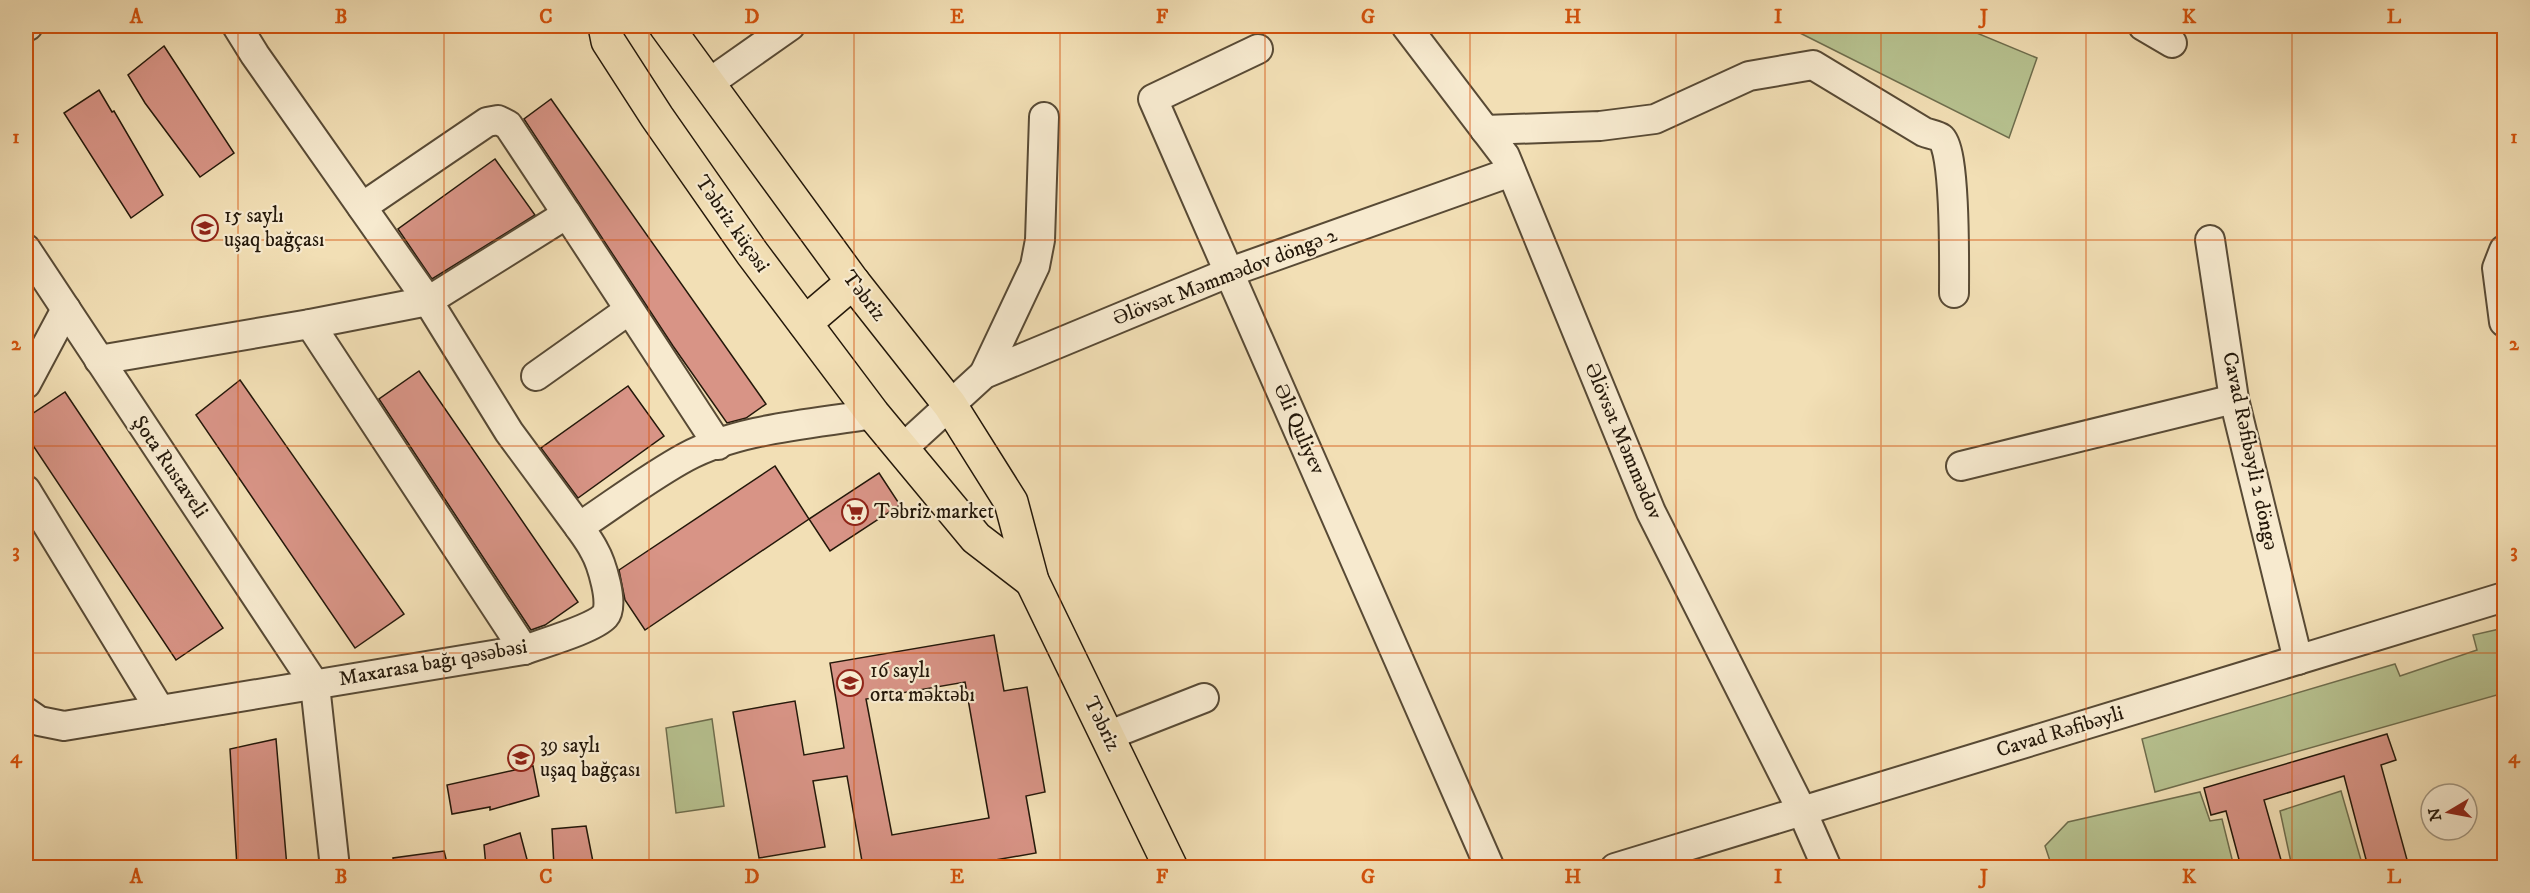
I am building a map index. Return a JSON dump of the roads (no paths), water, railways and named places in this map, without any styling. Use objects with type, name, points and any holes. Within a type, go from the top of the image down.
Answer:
[{"type":"main road","name":"Təbriz küçəsi","points":[[605,26],[608,42],[657,117],[752,253],[873,414]]},
{"type":"main road","name":"Təbriz","points":[[666,26],[853,282],[950,405],[1011,501],[1032,581],[1171,867]]},
{"type":"main road","points":[[805,323],[853,282]]},
{"type":"main road","name":"Təbriz","points":[[873,414],[976,538],[1032,581]]},
{"type":"street","points":[[237,26],[428,301],[509,432],[579,527],[687,457],[718,445],[758,433],[873,414]]},
{"type":"street","points":[[709,83],[790,26]]},
{"type":"street","name":"Əlövsət Məmmədov","points":[[1406,26],[1504,156],[1652,512],[1802,811],[1827,867]]},
{"type":"street","points":[[2143,26],[2172,43]]},
{"type":"street","name":"Əli Quliyev","points":[[1258,49],[1153,99],[1490,867]]},
{"type":"street","points":[[1485,130],[1600,126],[1655,119],[1749,76],[1813,65],[1924,132],[1942,138],[1952,171],[1954,293]]},
{"type":"street","points":[[984,374],[1035,266],[1040,240],[1044,117]]},
{"type":"street","points":[[362,207],[487,122],[498,120],[508,125],[718,445]]},
{"type":"street","name":"Əlövsət Məmmədov döngə 2","points":[[902,449],[984,374],[1230,272],[1511,171]]},
{"type":"street","points":[[99,360],[310,324],[428,301],[567,214]]},
{"type":"street","name":"Cavad Rəfibəyli 2 döngə","points":[[2210,240],[2234,399],[2298,660]]},
{"type":"street","name":"Şota Rustaveli","points":[[26,249],[315,684]]},
{"type":"street","points":[[2501,259],[2505,322]]},
{"type":"street","points":[[26,384],[66,309]]},
{"type":"street","points":[[536,376],[629,310]]},
{"type":"street","points":[[310,324],[524,650]]},
{"type":"street","points":[[1961,466],[2234,399]]},
{"type":"street","points":[[26,490],[160,710]]},
{"type":"street","name":"Maxarasa bağı qəsəbəsi","points":[[26,712],[39,721],[64,726],[524,650],[592,625],[606,615],[609,608],[603,574],[595,550],[579,527]]},
{"type":"street","name":"Cavad Rəfibəyli","points":[[1615,867],[2505,597]]},
{"type":"street","points":[[315,684],[335,867]]},
{"type":"street","points":[[1107,736],[1204,698]]},
{"type":"place","name":"15 saylı uşaq bağçası","points":[[205,228]]},
{"type":"place","name":"Təbriz market","points":[[855,512]]},
{"type":"place","name":"16 saylı orta məktəbı","points":[[850,683]]},
{"type":"place","name":"39 saylı uşaq bağçası","points":[[521,758]]}]
